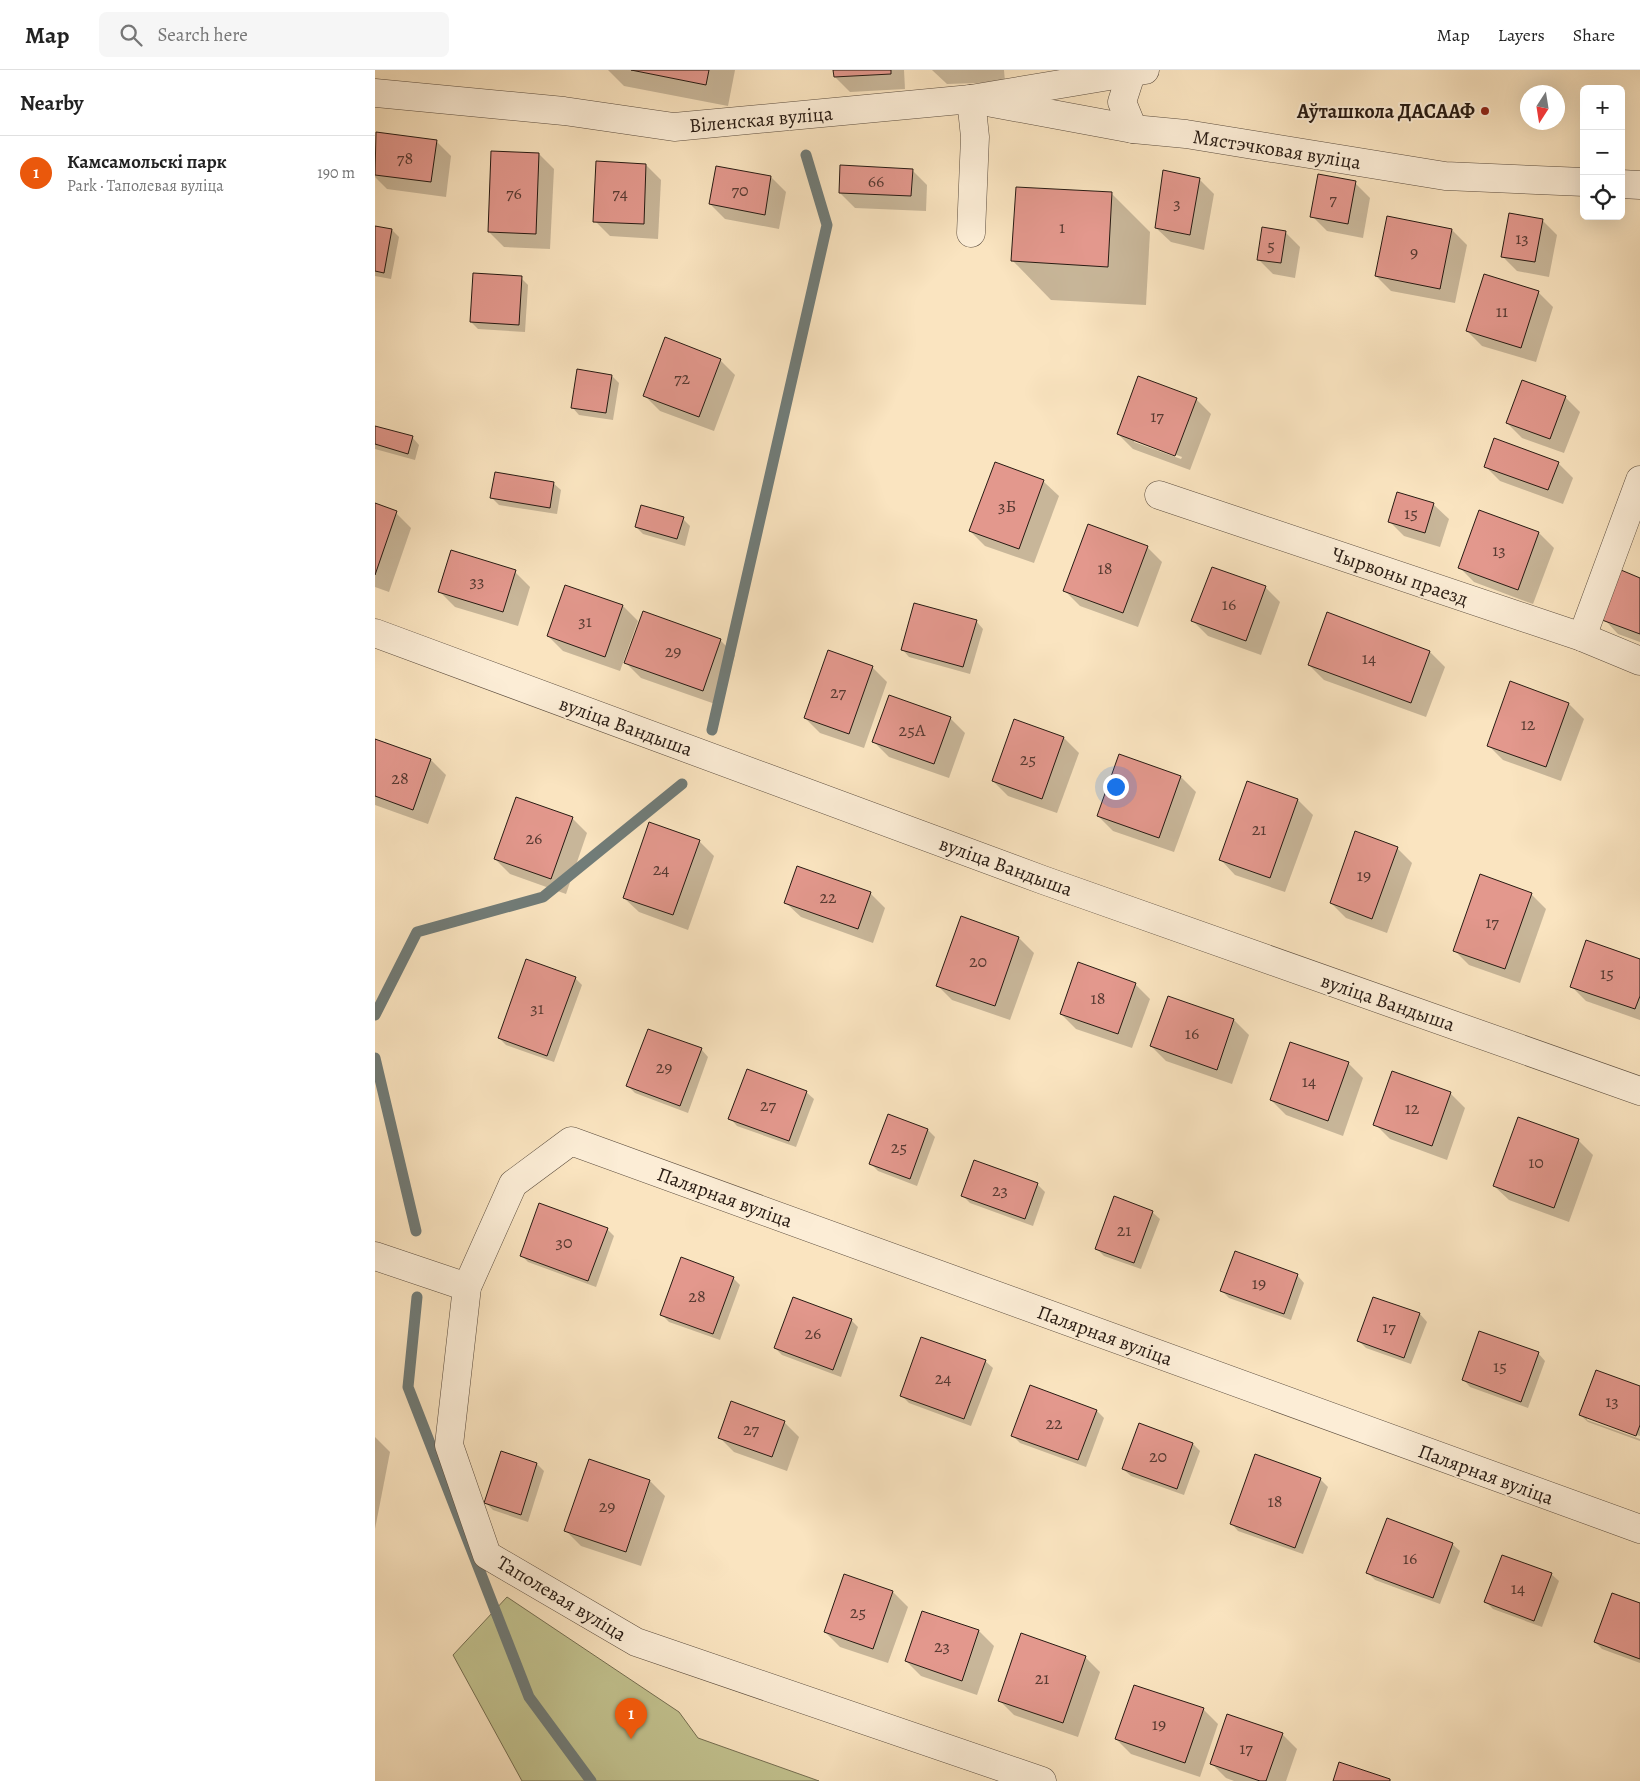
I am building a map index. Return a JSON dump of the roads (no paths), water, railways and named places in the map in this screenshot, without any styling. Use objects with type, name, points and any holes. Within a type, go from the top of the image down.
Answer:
[{"type":"street","name":"Віленская вуліца","points":[[375,93],[564,111],[675,127],[971,99],[1138,72]]},
{"type":"street","points":[[1133,129],[1122,102],[1138,72]]},
{"type":"street","name":"Мястэчковая вуліца","points":[[971,99],[1133,129],[1186,134],[1445,176],[1580,182]]},
{"type":"street","points":[[971,99],[975,137],[971,233]]},
{"type":"street","points":[[1625,184],[1640,185]]},
{"type":"street","points":[[1582,637],[1640,480]]},
{"type":"street","name":"Чырвоны праезд","points":[[1159,495],[1582,637],[1640,661]]},
{"type":"street","name":"вуліца Вандыша","points":[[375,633],[1043,880],[1640,1091]]},
{"type":"street","name":"Таполевая вуліца","points":[[571,1142],[513,1184],[467,1288],[449,1445],[487,1555],[636,1642],[1042,1781]]},
{"type":"street","name":"Палярная вуліца","points":[[571,1142],[1640,1530]]},
{"type":"street","points":[[375,1256],[467,1288]]},
{"type":"waterway","points":[[712,730],[827,225],[806,155]]},
{"type":"waterway","points":[[375,1015],[417,932],[543,897],[682,784]]},
{"type":"waterway","points":[[375,1058],[416,1231]]},
{"type":"waterway","points":[[417,1297],[408,1387],[529,1697],[591,1781]]},
{"type":"place","name":"Аўташкола ДАСААФ","points":[[1485,111]]},
{"type":"place","name":"Камсамольскі парк","points":[[631,1739]]}]
